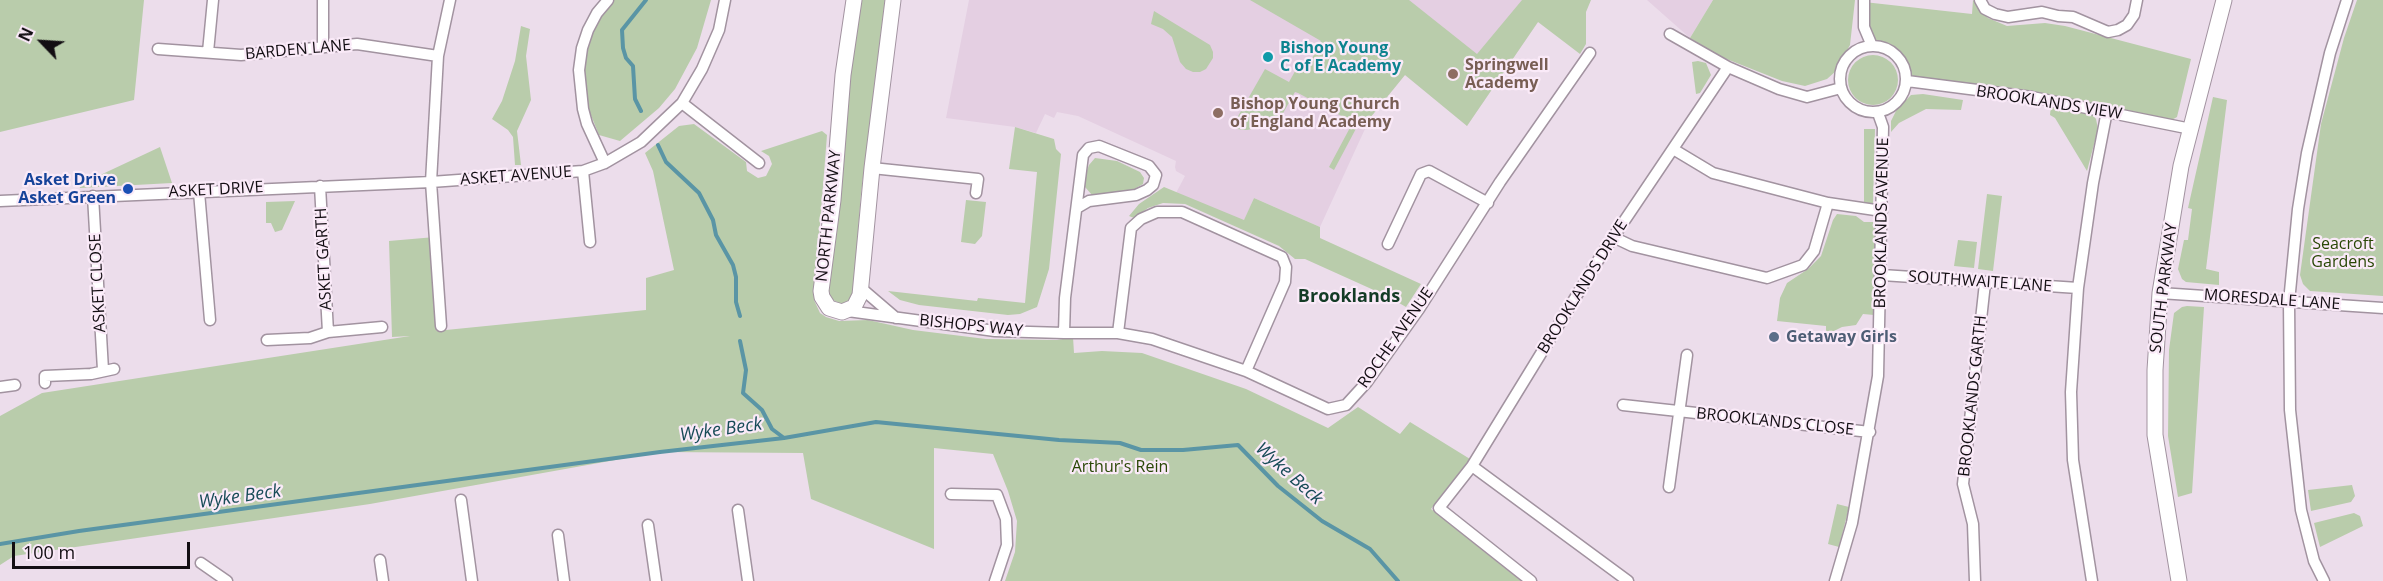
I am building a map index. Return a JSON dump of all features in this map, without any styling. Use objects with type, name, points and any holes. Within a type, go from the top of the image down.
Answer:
[{"type":"street","points":[[208,52],[213,0]]},
{"type":"street","points":[[323,0],[323,46]]},
{"type":"street","points":[[441,326],[431,182],[438,56],[450,0]]},
{"type":"street","points":[[605,163],[587,124],[579,70],[582,48],[588,30],[597,13],[609,0]]},
{"type":"street","name":"ASKET AVENUE","points":[[431,182],[583,171],[605,163],[641,142],[682,103],[702,69],[719,30],[725,0]]},
{"type":"street","name":"NORTH PARKWAY","points":[[848,311],[835,311],[829,308],[821,291],[833,200],[843,75],[854,0]]},
{"type":"street","points":[[848,311],[858,302],[861,288],[872,168],[893,0]]},
{"type":"street","points":[[1864,0],[1864,27],[1872,46]]},
{"type":"street","points":[[1980,0],[1985,9],[2008,17],[2042,12],[2073,17],[2108,32],[2127,25],[2134,15],[2137,0]]},
{"type":"street","name":"SOUTH PARKWAY","points":[[2179,581],[2155,435],[2155,370],[2160,293],[2170,223],[2224,0]]},
{"type":"street","points":[[2324,581],[2314,561],[2301,510],[2290,410],[2289,302],[2298,209],[2307,153],[2330,53],[2347,0]]},
{"type":"street","points":[[1670,34],[1764,84],[1807,97],[1841,88],[1840,78],[1846,59],[1862,48],[1872,46],[1886,48],[1896,55],[1903,64],[1907,81]]},
{"type":"street","name":"BARDEN LANE","points":[[158,49],[241,55],[357,44],[438,56]]},
{"type":"street","name":"ROCHE AVENUE","points":[[1064,333],[1118,333],[1152,339],[1246,371],[1328,409],[1346,405],[1380,364],[1500,182],[1590,53]]},
{"type":"street","name":"BROOKLANDS DRIVE","points":[[1531,581],[1439,508],[1472,466],[1614,237],[1728,66]]},
{"type":"street","name":"BROOKLANDS VIEW","points":[[1907,81],[2031,97],[2191,129]]},
{"type":"street","name":"BROOKLANDS AVENUE","points":[[1841,88],[1844,97],[1859,110],[1878,113],[1887,110],[1901,98],[1907,81]]},
{"type":"street","points":[[682,103],[759,163]]},
{"type":"street","points":[[2092,581],[2073,460],[2071,392],[2078,288],[2093,183],[2107,111]]},
{"type":"street","name":"BROOKLANDS AVENUE","points":[[1835,581],[1852,523],[1870,432],[1878,376],[1882,275],[1883,127],[1878,113]]},
{"type":"street","points":[[1064,333],[1065,298],[1083,155],[1089,148],[1099,146],[1149,166],[1156,175],[1147,190],[1136,195],[1089,201],[1077,208]]},
{"type":"street","points":[[1673,149],[1713,173],[1828,203],[1882,211]]},
{"type":"street","points":[[872,168],[978,179],[976,193]]},
{"type":"street","points":[[583,171],[590,242]]},
{"type":"street","points":[[1388,244],[1421,174],[1429,171],[1488,202]]},
{"type":"street","name":"ASKET DRIVE","points":[[0,201],[431,182]]},
{"type":"street","name":"ASKET GARTH","points":[[320,186],[328,332]]},
{"type":"street","points":[[199,192],[210,320]]},
{"type":"street","name":"ASKET CLOSE","points":[[93,196],[103,370]]},
{"type":"street","points":[[1614,237],[1632,246],[1767,278],[1803,265],[1814,251],[1828,203]]},
{"type":"street","points":[[1118,333],[1131,228],[1141,219],[1157,212],[1182,212],[1282,257],[1286,267],[1285,282],[1246,371]]},
{"type":"street","name":"SOUTHWAITE LANE","points":[[1882,275],[2078,288]]},
{"type":"street","name":"BROOKLANDS GARTH","points":[[1975,581],[1973,524],[1963,484],[1985,283]]},
{"type":"street","name":"BISHOPS WAY","points":[[861,288],[896,318]]},
{"type":"street","name":"MORESDALE LANE","points":[[2160,293],[2383,308]]},
{"type":"street","name":"BISHOPS WAY","points":[[848,311],[995,332],[1064,333]]},
{"type":"street","name":"ASKET GARTH","points":[[267,340],[310,338],[328,332],[382,327]]},
{"type":"street","name":"BROOKLANDS CLOSE","points":[[1669,488],[1687,356]]},
{"type":"street","points":[[45,383],[45,376],[91,374],[114,369]]},
{"type":"street","points":[[0,387],[15,385]]},
{"type":"street","name":"BROOKLANDS CLOSE","points":[[1623,405],[1870,432]]},
{"type":"street","points":[[1472,466],[1628,581]]},
{"type":"street","points":[[951,494],[997,495],[1005,519],[1006,544],[995,581]]},
{"type":"street","points":[[461,500],[472,581]]},
{"type":"street","points":[[738,510],[748,581]]},
{"type":"street","points":[[648,525],[656,581]]},
{"type":"street","points":[[558,535],[564,581]]},
{"type":"street","points":[[380,560],[383,581]]},
{"type":"street","points":[[201,563],[227,581]]},
{"type":"shaded area","name":"Bishop Young Church of England Academy","points":[[969,0],[1553,0],[1467,126],[1405,75],[1370,118],[1320,227],[1254,198],[1244,221],[1176,193],[1185,176],[1176,171],[1176,161],[1078,116],[1057,112],[1054,118],[1045,114],[1036,133],[1015,127],[946,118]]},
{"type":"shaded area","points":[[1647,0],[1713,0],[1690,38]]},
{"type":"green space","points":[[0,0],[144,0],[134,100],[0,132]]},
{"type":"green space","points":[[613,0],[711,0],[697,48],[675,89],[659,108],[620,141],[599,135],[582,86],[586,49],[599,17]]},
{"type":"green space","points":[[861,0],[885,0],[861,194],[853,295],[841,304],[831,299],[829,291],[848,88]]},
{"type":"green space","points":[[1250,0],[1409,0],[1477,54],[1522,0],[1591,0],[1586,12],[1586,44],[1580,54],[1538,22],[1467,126],[1405,75],[1370,118],[1359,123],[1334,170],[1329,167],[1353,122],[1298,93],[1295,92],[1282,115],[1266,126],[1247,130],[1237,129],[1233,125],[1265,69],[1289,82],[1298,66],[1306,70],[1321,41]]},
{"type":"green space","points":[[1713,0],[1855,0],[1850,45],[1836,71],[1827,79],[1805,86],[1782,81],[1719,56],[1690,38]]},
{"type":"green space","points":[[1973,0],[1988,18],[2007,26],[2045,23],[2065,26],[2191,59],[2177,117],[2166,123],[1907,81],[1903,64],[1896,55],[1886,48],[1872,46],[1864,2],[1972,14]]},
{"type":"green space","name":"Seacroft Gardens","points":[[2357,0],[2383,0],[2383,296],[2310,291],[2303,284],[2300,275],[2321,124],[2344,38]]},
{"type":"green space","points":[[1154,11],[1210,45],[1213,58],[1206,69],[1193,72],[1186,69],[1180,62],[1172,37],[1163,29],[1151,24]]},
{"type":"green space","points":[[521,26],[530,29],[526,56],[531,100],[517,131],[521,165],[515,165],[513,137],[508,130],[492,119],[502,101],[515,61]]},
{"type":"green space","points":[[1873,55],[1882,57],[1893,66],[1898,80],[1896,89],[1887,100],[1873,105],[1864,103],[1853,94],[1848,80],[1850,71],[1859,60]]},
{"type":"green space","points":[[1692,62],[1706,63],[1711,75],[1700,93],[1696,94]]},
{"type":"green space","points":[[1923,94],[1963,100],[1961,110],[1926,109],[1899,123],[1891,132],[1891,121],[1897,109],[1911,95]]},
{"type":"green space","points":[[2213,97],[2227,100],[2206,269],[2219,272],[2219,285],[2186,282],[2182,279],[2178,269],[2184,240],[2188,240],[2192,209],[2188,208]]},
{"type":"green space","points":[[2051,105],[2091,113],[2096,119],[2098,129],[2087,171],[2055,118],[2050,115]]},
{"type":"green space","name":"Arthur's Rein","points":[[694,124],[746,162],[747,171],[758,178],[766,176],[772,164],[769,156],[761,151],[822,131],[827,135],[814,300],[820,313],[826,317],[839,321],[868,320],[913,330],[986,339],[1057,340],[1073,337],[1074,353],[1102,351],[1142,353],[1246,389],[1328,428],[1358,407],[1400,434],[1410,422],[1470,459],[1431,509],[1521,581],[1005,581],[1015,552],[1017,521],[993,454],[934,448],[934,549],[811,499],[803,453],[660,452],[370,504],[14,556],[0,565],[0,416],[42,393],[410,336],[392,337],[389,241],[435,237],[441,326],[436,331],[646,310],[646,278],[674,270],[653,171],[645,153],[679,126]]},
{"type":"green space","points":[[1015,127],[1054,139],[1056,149],[1061,154],[1049,269],[1037,307],[1020,314],[1008,315],[919,305],[900,300],[888,291],[977,301],[978,298],[1025,303],[1037,172],[1009,169]]},
{"type":"green space","points":[[1864,129],[1875,129],[1873,203],[1864,203]]},
{"type":"green space","points":[[160,147],[172,183],[80,188],[79,185]]},
{"type":"green space","points":[[1095,158],[1117,161],[1140,172],[1144,178],[1143,184],[1129,192],[1092,195],[1085,187],[1084,179],[1089,165]]},
{"type":"green space","points":[[1164,187],[1244,220],[1254,198],[1320,227],[1320,238],[1421,284],[1406,307],[1305,259],[1295,259],[1279,246],[1185,204],[1163,203],[1148,208],[1134,218],[1129,216],[1139,204]]},
{"type":"green space","points":[[1987,194],[2002,196],[1993,271],[1978,269]]},
{"type":"green space","points":[[966,200],[986,202],[982,236],[975,244],[961,242]]},
{"type":"green space","points":[[295,201],[282,230],[275,232],[271,223],[266,223],[266,202]]},
{"type":"green space","points":[[1837,214],[1856,216],[1864,222],[1875,222],[1874,315],[1863,314],[1856,325],[1842,327],[1826,335],[1826,326],[1777,321],[1780,298],[1787,283],[1808,269],[1821,256]]},
{"type":"green space","points":[[1958,240],[1977,242],[1974,268],[1954,266]]},
{"type":"green space","points":[[2187,306],[2204,307],[2192,493],[2178,497],[2168,436],[2169,350],[2174,313]]},
{"type":"green space","points":[[2352,485],[2355,496],[2351,502],[2311,511],[2308,490]]},
{"type":"green space","points":[[1837,504],[1849,507],[1839,547],[1828,544]]},
{"type":"green space","points":[[2354,513],[2360,516],[2363,526],[2320,547],[2314,523]]},
{"type":"waterway","points":[[641,111],[635,99],[633,66],[626,58],[623,48],[622,30],[646,0]]},
{"type":"waterway","points":[[658,145],[666,162],[699,193],[713,220],[716,235],[733,265],[736,277],[736,302],[740,316]]},
{"type":"waterway","points":[[740,341],[746,370],[743,393],[762,410],[772,429],[784,438]]},
{"type":"waterway","name":"Wyke Beck","points":[[0,544],[79,531],[660,452],[784,438],[876,422],[1059,440],[1120,443],[1141,450],[1183,450],[1238,445],[1278,486],[1322,521],[1370,549],[1398,581]]},
{"type":"place","name":"Bishop Young C of E Academy","points":[[1268,57]]},
{"type":"place","name":"Springwell Academy","points":[[1453,74]]},
{"type":"place","name":"Bishop Young Church of England Academy","points":[[1218,113]]},
{"type":"place","name":"Asket Drive Asket Green","points":[[128,189]]},
{"type":"place","name":"Getaway Girls","points":[[1774,337]]},
{"type":"district","name":"Brooklands","points":[[1349,297]]}]
